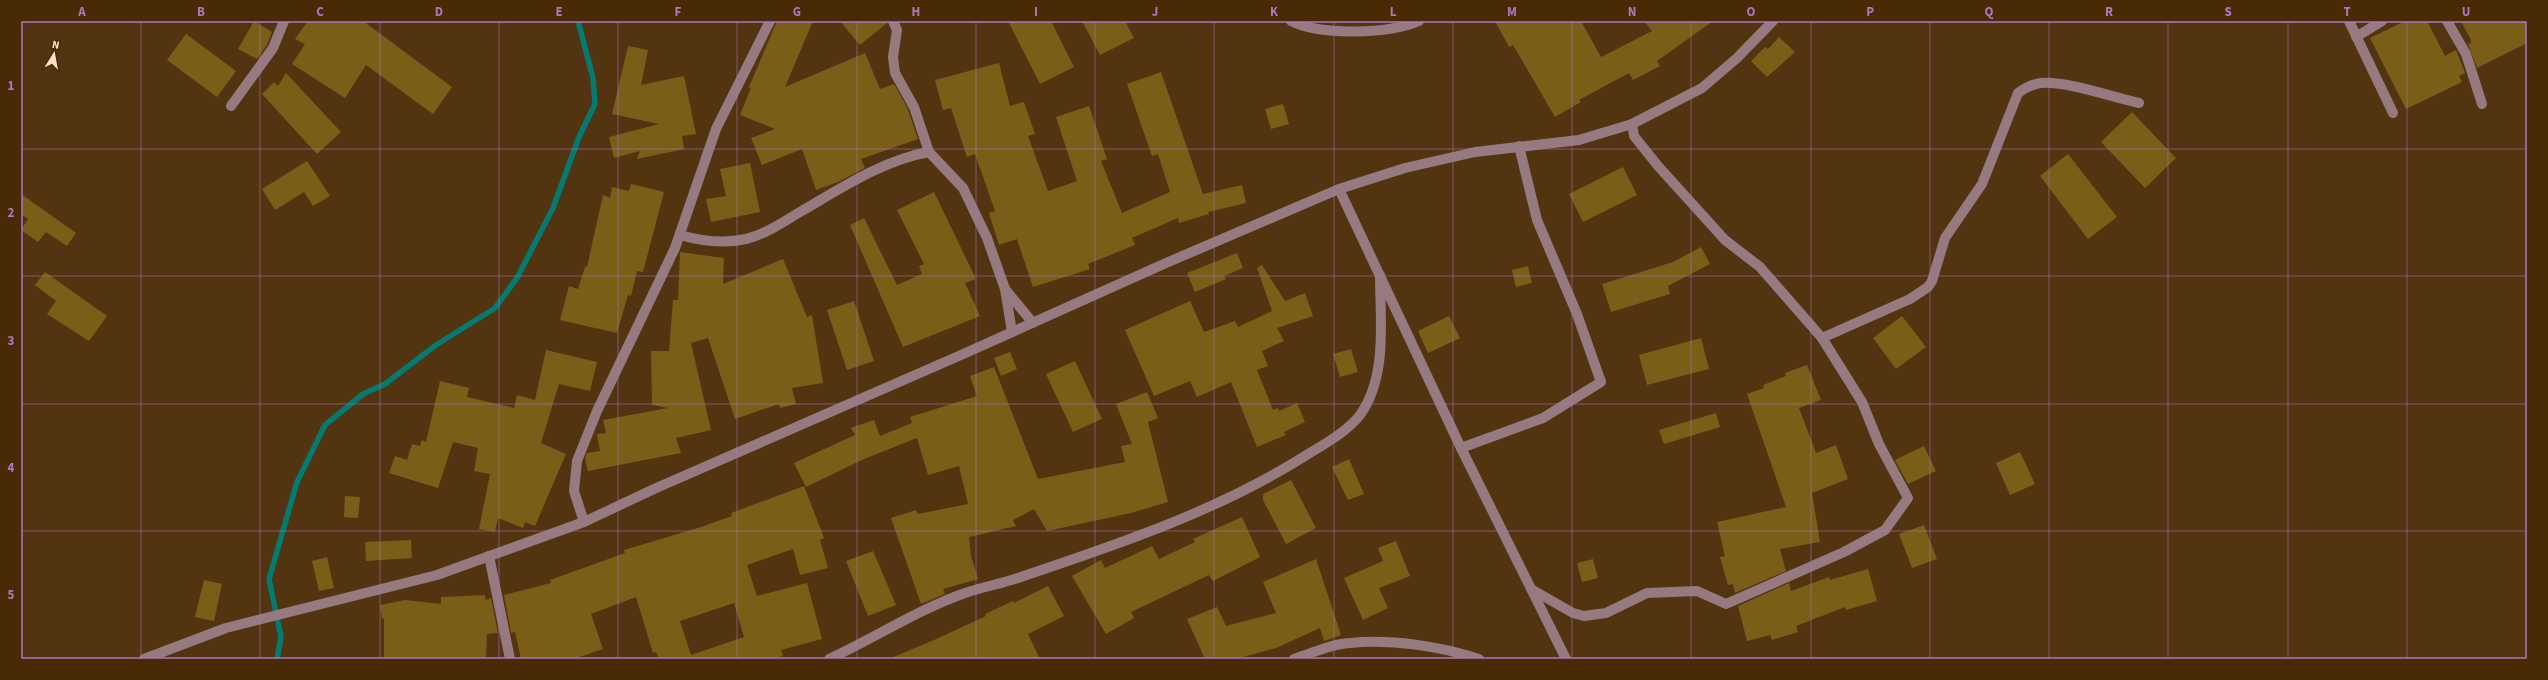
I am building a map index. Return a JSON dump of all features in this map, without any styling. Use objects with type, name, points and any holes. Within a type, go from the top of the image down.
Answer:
[{"type":"street","points":[[231,106],[273,48],[284,21]]},
{"type":"street","points":[[584,522],[574,491],[577,461],[597,411],[680,235],[716,130],[770,21]]},
{"type":"street","points":[[893,21],[897,30],[893,57],[895,73],[914,107],[929,152],[963,188],[987,238],[1005,289],[1012,332]]},
{"type":"street","points":[[1291,21],[1310,28],[1331,30],[1383,30],[1419,21]]},
{"type":"street","points":[[1331,30],[1338,21]]},
{"type":"street","points":[[144,659],[226,628],[437,575],[584,522],[654,489],[1033,323],[1166,262],[1339,189],[1405,168],[1475,152],[1579,140],[1632,124],[1702,88],[1737,58],[1773,21]]},
{"type":"street","points":[[2349,21],[2392,113]]},
{"type":"street","points":[[2356,37],[2382,21]]},
{"type":"street","points":[[2447,21],[2466,54],[2482,104]]},
{"type":"street","points":[[1822,338],[1910,299],[1928,287],[1935,273],[1945,238],[1982,184],[1990,160],[2018,93],[2027,87],[2040,83],[2055,84],[2139,103]]},
{"type":"street","points":[[1531,589],[1573,613],[1584,616],[1606,613],[1647,593],[1697,591],[1726,604],[1844,552],[1885,530],[1908,498],[1879,444],[1862,402],[1822,338],[1760,267],[1725,240],[1658,166],[1634,136],[1632,124]]},
{"type":"street","points":[[1461,448],[1543,418],[1601,382],[1578,314],[1537,220],[1518,146]]},
{"type":"street","points":[[680,235],[698,240],[722,242],[746,239],[768,231],[884,166],[914,155],[929,152]]},
{"type":"street","points":[[1339,189],[1461,448],[1566,659]]},
{"type":"street","points":[[829,659],[913,615],[965,593],[1030,574],[1188,517],[1241,493],[1332,439],[1360,415],[1371,393],[1381,343],[1380,275]]},
{"type":"street","points":[[1005,289],[1033,323]]},
{"type":"street","points":[[489,556],[510,659]]},
{"type":"street","points":[[1294,659],[1349,643],[1400,644],[1456,651],[1479,659]]},
{"type":"building","points":[[254,21],[272,32],[267,45],[257,59],[238,49]]},
{"type":"building","points":[[308,21],[363,21],[452,87],[433,114],[366,65],[345,98],[292,64],[305,44],[295,39]]},
{"type":"building","points":[[777,21],[813,21],[785,87],[865,53],[880,89],[894,84],[907,107],[918,139],[861,159],[865,168],[838,182],[816,190],[802,149],[762,165],[751,138],[775,129],[740,115],[751,88],[749,87]]},
{"type":"building","points":[[840,21],[887,21],[887,23],[860,45]]},
{"type":"building","points":[[1008,21],[1051,21],[1074,67],[1040,84]]},
{"type":"building","points":[[1082,21],[1125,21],[1134,38],[1100,55]]},
{"type":"building","points":[[1495,21],[1581,21],[1601,57],[1652,31],[1644,21],[1713,21],[1657,61],[1660,66],[1633,80],[1629,73],[1579,100],[1581,102],[1555,117],[1513,45],[1509,47]]},
{"type":"building","points":[[2405,21],[2427,21],[2445,56],[2456,50],[2465,73],[2459,76],[2462,82],[2406,109],[2370,38]]},
{"type":"building","points":[[2461,21],[2527,21],[2527,43],[2477,68],[2468,44],[2471,43],[2471,40]]},
{"type":"building","points":[[186,34],[236,71],[217,97],[167,60]]},
{"type":"building","points":[[1779,37],[1795,52],[1767,77],[1751,61],[1765,47],[1768,49]]},
{"type":"building","points":[[628,46],[648,50],[641,85],[684,76],[696,134],[682,136],[684,149],[637,159],[640,151],[614,158],[609,137],[659,124],[612,114]]},
{"type":"building","points":[[999,63],[1010,106],[1024,102],[1035,134],[1028,136],[1048,191],[1077,181],[1056,117],[1089,106],[1107,159],[1101,161],[1122,213],[1170,192],[1158,154],[1152,156],[1127,84],[1161,72],[1203,194],[1242,185],[1246,203],[1208,212],[1209,214],[1179,223],[1178,218],[1132,238],[1135,245],[1088,264],[1090,269],[1033,287],[1017,239],[999,245],[989,213],[995,211],[975,154],[967,157],[951,108],[943,110],[935,80]]},
{"type":"building","points":[[286,73],[341,132],[317,154],[262,94],[274,82],[278,86]]},
{"type":"building","points":[[1283,104],[1289,124],[1271,129],[1265,109]]},
{"type":"building","points":[[2132,112],[2176,158],[2145,188],[2101,142]]},
{"type":"building","points":[[2068,154],[2117,217],[2088,239],[2040,176]]},
{"type":"building","points":[[307,161],[330,196],[313,206],[304,192],[275,210],[262,189]]},
{"type":"building","points":[[750,163],[760,212],[711,222],[706,199],[726,196],[720,169]]},
{"type":"building","points":[[1623,167],[1637,195],[1583,222],[1569,194]]},
{"type":"building","points":[[631,184],[664,192],[643,272],[637,271],[631,296],[628,295],[617,333],[560,320],[569,286],[578,289],[585,267],[587,267],[603,195],[610,198],[612,187],[629,191]]},
{"type":"building","points":[[934,192],[976,279],[965,283],[980,316],[903,347],[850,225],[864,218],[897,285],[922,274],[919,266],[924,264],[897,210]]},
{"type":"building","points":[[21,194],[76,233],[67,246],[46,232],[38,242],[21,230],[28,219],[21,214]]},
{"type":"building","points":[[1701,247],[1710,264],[1668,286],[1670,294],[1611,312],[1602,284],[1673,262]]},
{"type":"building","points":[[680,252],[724,258],[723,284],[783,259],[807,317],[812,315],[823,383],[792,388],[796,404],[780,408],[779,404],[735,419],[708,338],[691,343],[711,430],[676,438],[681,453],[588,471],[585,458],[587,453],[600,451],[597,434],[606,433],[603,420],[668,408],[652,405],[651,351],[669,351],[673,300],[678,300]]},
{"type":"building","points":[[1237,253],[1243,268],[1224,276],[1226,279],[1195,292],[1187,273]]},
{"type":"building","points":[[1262,265],[1285,301],[1305,293],[1313,316],[1277,328],[1284,341],[1262,351],[1268,366],[1257,370],[1273,410],[1278,408],[1279,411],[1297,403],[1305,422],[1284,432],[1286,435],[1257,447],[1231,382],[1197,397],[1190,381],[1154,396],[1125,330],[1190,301],[1204,332],[1235,321],[1238,327],[1272,311],[1257,268]]},
{"type":"building","points":[[1528,266],[1532,283],[1516,287],[1512,270]]},
{"type":"building","points":[[45,272],[107,316],[89,341],[47,314],[56,301],[35,285]]},
{"type":"building","points":[[854,301],[874,361],[847,370],[827,310]]},
{"type":"building","points":[[1449,316],[1460,338],[1428,353],[1418,331]]},
{"type":"building","points":[[1902,316],[1926,347],[1896,369],[1873,338]]},
{"type":"building","points":[[1701,338],[1709,369],[1647,385],[1639,355]]},
{"type":"building","points":[[1351,349],[1358,372],[1340,377],[1333,354]]},
{"type":"building","points":[[546,350],[597,362],[590,391],[559,384],[541,443],[566,454],[535,526],[525,522],[523,528],[498,518],[495,532],[479,529],[490,474],[474,471],[478,448],[453,442],[438,488],[389,473],[395,456],[407,460],[412,444],[420,446],[422,440],[426,442],[440,381],[469,388],[467,397],[514,408],[517,395],[535,400]]},
{"type":"building","points":[[1010,352],[1017,369],[1001,376],[994,358]]},
{"type":"building","points":[[1075,361],[1102,419],[1073,432],[1046,374]]},
{"type":"building","points":[[1807,365],[1821,400],[1799,408],[1816,453],[1836,445],[1848,479],[1812,493],[1820,542],[1780,549],[1786,571],[1735,593],[1733,584],[1728,585],[1720,557],[1725,556],[1717,522],[1786,507],[1747,394],[1764,388],[1763,385],[1786,376],[1785,373]]},
{"type":"building","points":[[994,367],[1038,479],[1125,462],[1121,446],[1132,444],[1116,404],[1147,392],[1158,418],[1148,422],[1168,502],[1131,513],[1047,531],[1034,509],[1013,520],[1016,526],[969,537],[971,556],[978,579],[943,589],[945,594],[921,604],[891,518],[916,510],[918,514],[968,504],[959,466],[928,475],[917,438],[864,459],[806,487],[794,463],[855,435],[851,428],[874,420],[880,436],[912,423],[910,417],[977,396],[970,376]]},
{"type":"building","points":[[1716,413],[1720,427],[1664,444],[1659,430]]},
{"type":"building","points":[[1924,446],[1936,471],[1908,484],[1895,460]]},
{"type":"building","points":[[2020,452],[2035,484],[2010,495],[1996,463]]},
{"type":"building","points":[[1349,459],[1364,494],[1348,500],[1332,467]]},
{"type":"building","points":[[1291,480],[1316,528],[1286,544],[1263,500],[1263,494]]},
{"type":"building","points":[[804,486],[824,538],[820,540],[828,568],[800,575],[793,549],[747,565],[757,596],[807,583],[822,639],[781,650],[783,656],[772,659],[659,659],[656,652],[653,653],[636,597],[591,614],[603,649],[574,659],[521,659],[515,632],[511,633],[504,595],[551,583],[550,580],[625,553],[624,550],[701,527],[732,516],[731,513]],"holes":[[[734,603],[744,637],[691,655],[680,621]]]},
{"type":"building","points":[[345,496],[360,497],[358,518],[344,517]]},
{"type":"building","points":[[1242,517],[1260,557],[1213,581],[1209,575],[1131,612],[1134,618],[1106,634],[1072,576],[1101,560],[1105,568],[1152,546],[1159,559],[1195,542],[1193,539]]},
{"type":"building","points":[[1924,525],[1937,559],[1912,568],[1899,534]]},
{"type":"building","points":[[411,540],[412,558],[366,561],[365,542]]},
{"type":"building","points":[[1396,541],[1410,576],[1379,588],[1388,608],[1363,620],[1344,578],[1383,561],[1378,548]]},
{"type":"building","points":[[873,551],[896,605],[868,616],[846,561]]},
{"type":"building","points":[[327,557],[334,588],[319,591],[312,561]]},
{"type":"building","points":[[1316,559],[1341,635],[1324,641],[1320,628],[1276,648],[1236,659],[1205,659],[1187,619],[1217,607],[1226,626],[1276,613],[1263,582]]},
{"type":"building","points":[[1593,559],[1598,578],[1582,582],[1577,563]]},
{"type":"building","points":[[1868,569],[1877,601],[1846,610],[1845,607],[1796,626],[1798,632],[1772,640],[1770,635],[1747,641],[1738,606],[1789,583],[1791,591],[1829,577],[1830,580]]},
{"type":"building","points":[[204,580],[222,584],[214,621],[195,617]]},
{"type":"building","points":[[1048,586],[1064,616],[1028,634],[1040,659],[889,659],[934,640],[986,616],[985,614],[1013,601],[1014,603]]},
{"type":"building","points":[[485,595],[486,600],[491,598],[498,633],[487,634],[486,659],[384,659],[384,618],[382,619],[380,605],[405,600],[441,604],[441,597]]},
{"type":"waterway","points":[[277,659],[281,637],[269,579],[297,482],[325,425],[363,394],[385,384],[436,345],[495,308],[517,278],[553,208],[579,137],[595,104],[593,78],[578,21]]}]
